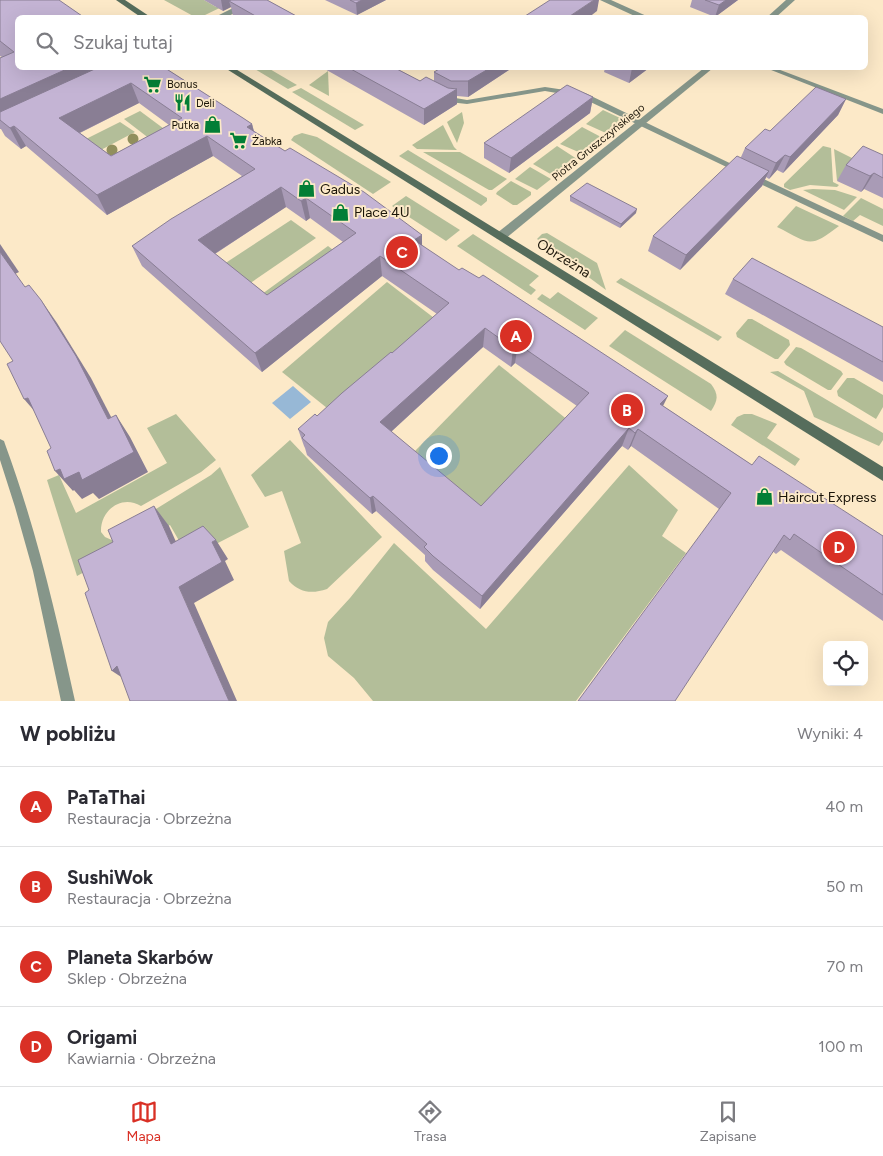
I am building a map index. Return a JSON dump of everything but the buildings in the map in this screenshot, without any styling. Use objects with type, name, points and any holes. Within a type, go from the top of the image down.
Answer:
[{"type":"street","points":[[120,0],[143,15]]},
{"type":"street","points":[[224,15],[255,0]]},
{"type":"street","points":[[604,0],[640,15]]},
{"type":"street","points":[[774,15],[791,0]]},
{"type":"street","name":"Obrzeżna","points":[[232,70],[502,236],[883,475]]},
{"type":"street","name":"Piotra Gruszczyńskiego","points":[[502,236],[707,70]]},
{"type":"lane","points":[[775,70],[883,112]]},
{"type":"lane","points":[[433,92],[449,100],[467,102],[545,89],[558,90],[595,100],[883,239]]},
{"type":"lane","points":[[0,444],[14,482],[42,582],[68,701]]},
{"type":"green space","points":[[164,0],[204,0],[216,7],[231,0],[236,0],[205,15],[191,15]]},
{"type":"green space","points":[[256,70],[271,70],[297,85],[288,89]]},
{"type":"green space","points":[[328,71],[329,96],[309,85]]},
{"type":"green space","points":[[301,88],[364,125],[355,130],[292,92]]},
{"type":"green space","points":[[603,110],[620,118],[621,123],[608,134],[586,124]]},
{"type":"green space","points":[[140,111],[175,137],[159,146],[124,119]]},
{"type":"green space","points":[[462,112],[464,123],[457,143],[447,122]]},
{"type":"green space","points":[[120,122],[135,132],[97,152],[82,141]]},
{"type":"green space","points":[[443,125],[457,150],[417,149],[412,145]]},
{"type":"green space","points":[[582,127],[602,139],[583,154],[560,144]]},
{"type":"green space","points":[[302,133],[317,137],[391,182],[373,194],[291,140],[294,136]]},
{"type":"green space","points":[[557,146],[577,159],[554,176],[533,164]]},
{"type":"green space","points":[[823,146],[831,148],[833,182],[839,185],[837,187],[810,185],[790,190],[784,187],[784,184]]},
{"type":"green space","points":[[834,149],[856,160],[837,181]]},
{"type":"green space","points":[[408,150],[487,198],[487,201],[481,206],[399,156]]},
{"type":"green space","points":[[423,152],[460,152],[507,179],[492,190],[489,190]]},
{"type":"green space","points":[[530,167],[551,179],[537,190],[515,179]]},
{"type":"green space","points":[[511,181],[531,192],[531,195],[517,205],[513,205],[496,194]]},
{"type":"green space","points":[[803,190],[835,190],[857,197],[844,210]]},
{"type":"green space","points":[[406,196],[460,230],[446,241],[392,206]]},
{"type":"green space","points":[[861,198],[883,209],[883,226],[860,215],[853,221],[843,216]]},
{"type":"green space","points":[[796,206],[839,226],[821,239],[809,242],[777,227]]},
{"type":"green space","points":[[291,220],[316,238],[249,284],[224,264]]},
{"type":"green space","points":[[547,233],[597,263],[606,290],[537,239],[542,234]]},
{"type":"green space","points":[[473,234],[539,276],[529,285],[536,290],[531,295],[457,246]]},
{"type":"green space","points":[[328,246],[338,254],[271,302],[262,294]]},
{"type":"green space","points":[[621,278],[722,337],[718,341],[616,282]]},
{"type":"green space","points":[[387,282],[438,321],[332,412],[282,372]]},
{"type":"green space","points":[[558,292],[598,318],[585,330],[537,299],[542,294],[550,299]]},
{"type":"green space","points":[[748,319],[752,319],[789,340],[790,345],[778,359],[737,337],[736,333]]},
{"type":"green space","points":[[625,330],[711,384],[717,398],[711,411],[609,346]]},
{"type":"green space","points":[[796,347],[841,371],[843,374],[831,390],[786,365],[784,362]]},
{"type":"green space","points":[[499,365],[569,421],[485,510],[415,451]]},
{"type":"green space","points":[[778,371],[883,433],[883,440],[879,446],[814,417],[804,391],[770,372]]},
{"type":"green space","points":[[847,378],[854,378],[883,395],[883,407],[876,419],[838,396],[837,391]]},
{"type":"green space","points":[[176,414],[216,460],[201,472],[141,506],[126,502],[119,503],[108,511],[104,517],[101,532],[105,537],[114,541],[143,517],[211,475],[220,467],[249,527],[216,544],[185,551],[170,525],[77,576],[47,480],[59,475],[76,513],[167,463],[147,428]]},
{"type":"green space","points":[[744,414],[752,414],[777,424],[767,438],[800,459],[795,466],[731,425],[737,417]]},
{"type":"green space","points":[[290,440],[382,537],[327,589],[322,591],[311,592],[302,590],[289,581],[284,551],[301,543],[282,491],[265,497],[251,475]]},
{"type":"green space","points":[[629,465],[678,510],[662,536],[686,553],[576,701],[373,701],[354,678],[328,656],[324,638],[328,622],[394,543],[486,629]]},
{"type":"water","points":[[293,386],[311,402],[290,419],[272,403]]},
{"type":"place","name":"Bonus","points":[[153,84]]},
{"type":"place","name":"Deli","points":[[182,103]]},
{"type":"place","name":"Putka","points":[[213,125]]},
{"type":"place","name":"Żabka","points":[[238,141]]},
{"type":"place","name":"Gadus","points":[[306,189]]},
{"type":"place","name":"Place 4U","points":[[340,212]]},
{"type":"place","name":"Planeta Skarbów","points":[[402,252]]},
{"type":"place","name":"PaTaThai","points":[[516,336]]},
{"type":"place","name":"SushiWok","points":[[627,410]]},
{"type":"place","name":"Haircut Express","points":[[764,497]]},
{"type":"place","name":"Origami","points":[[839,547]]}]
